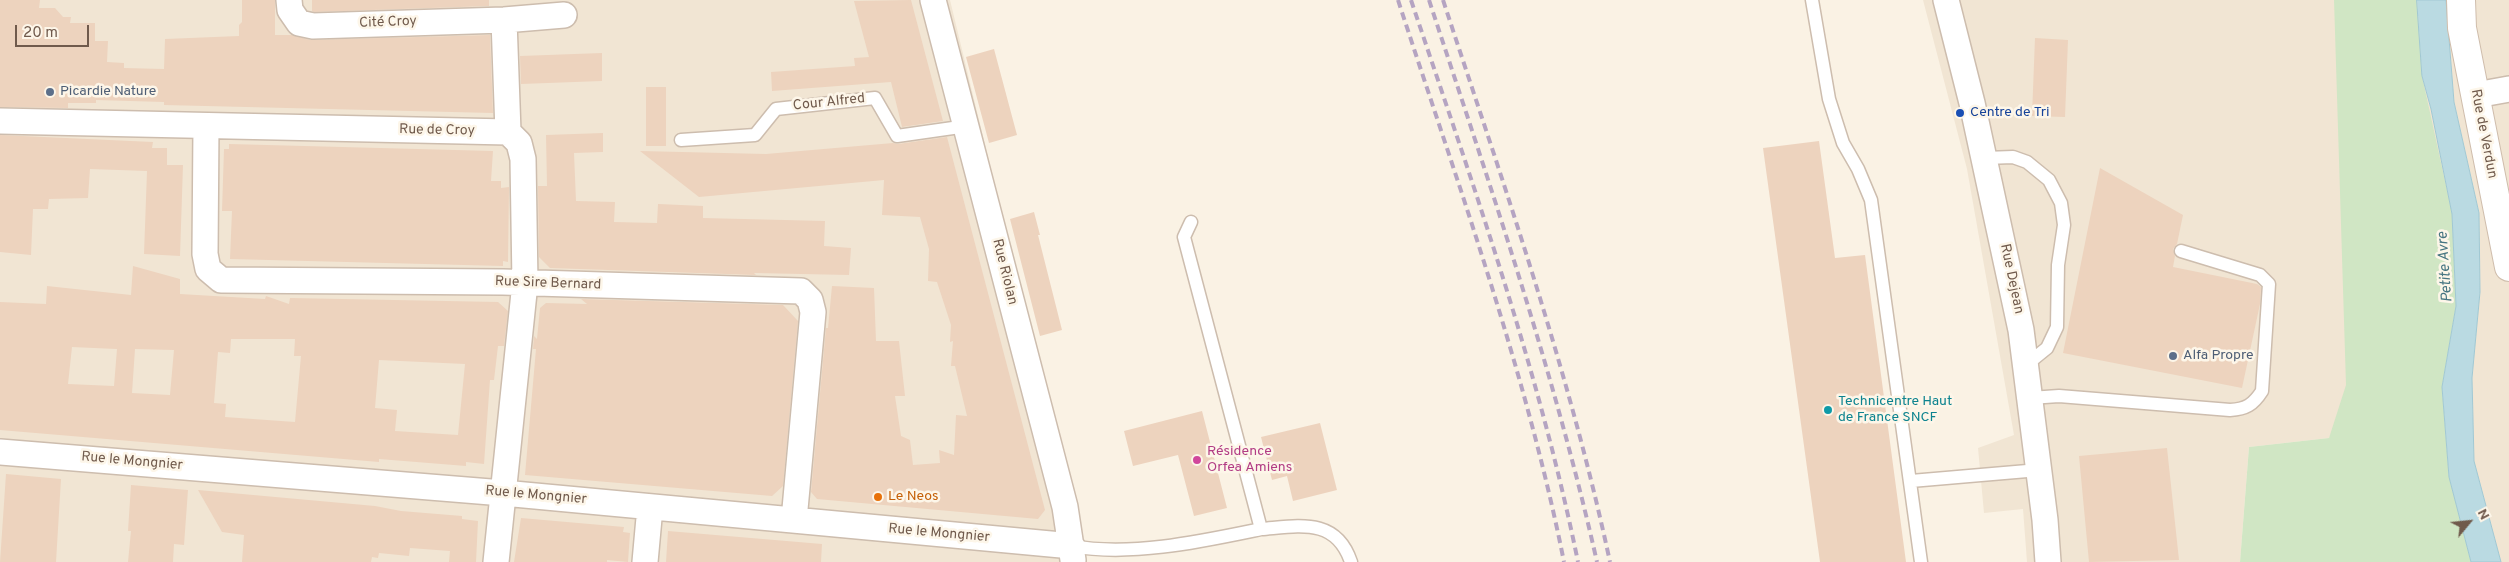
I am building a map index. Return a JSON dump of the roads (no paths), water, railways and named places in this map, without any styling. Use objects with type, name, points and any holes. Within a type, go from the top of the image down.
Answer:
[{"type":"street","name":"Cité Croy","points":[[290,0],[290,10],[299,23],[313,26],[504,20],[564,15]]},
{"type":"street","name":"Rue Riolan","points":[[933,0],[1065,507],[1072,554]]},
{"type":"street","name":"Rue Dejean","points":[[1946,0],[1985,158],[2022,330],[2048,562]]},
{"type":"street","name":"Rue de Verdun","points":[[2461,0],[2462,28],[2509,267]]},
{"type":"street","points":[[496,562],[525,283],[524,159],[518,143],[508,132],[504,20]]},
{"type":"street","points":[[2476,96],[2509,89]]},
{"type":"street","name":"Rue de Croy","points":[[0,121],[508,132]]},
{"type":"street","name":"Rue Sire Bernard","points":[[206,126],[205,254],[208,269],[221,280],[525,283],[801,290],[810,300],[813,312],[794,520]]},
{"type":"street","name":"Rue le Mongnier","points":[[0,452],[503,493],[794,520],[1072,554]]},
{"type":"street","points":[[645,562],[650,507]]},
{"type":"lane","points":[[1812,0],[1828,99],[1843,143],[1858,169],[1871,200],[1921,562]]},
{"type":"lane","name":"Cour Alfred","points":[[681,140],[755,135],[776,109],[875,98],[897,136],[967,126]]},
{"type":"lane","points":[[1985,158],[2013,157],[2027,162],[2050,180],[2062,203],[2064,225],[2058,265],[2057,327],[2047,348],[2026,365]]},
{"type":"lane","points":[[1191,222],[1184,237],[1261,529]]},
{"type":"lane","points":[[2030,398],[2059,396],[2230,410],[2242,409],[2254,404],[2262,392],[2269,284],[2260,275],[2181,251]]},
{"type":"lane","points":[[1911,481],[2039,470]]},
{"type":"lane","points":[[1072,554],[1194,542],[1261,529],[1295,526],[1319,528],[1330,532],[1339,538],[1347,550],[1351,562]]},
{"type":"water","points":[[2417,0],[2446,0],[2454,102],[2479,213],[2480,292],[2472,378],[2474,461],[2501,562],[2471,562],[2449,477],[2442,387],[2456,306],[2452,214],[2431,109],[2422,76]]},
{"type":"railway","points":[[1398,0],[1511,349],[1548,491],[1564,562]]},
{"type":"railway","points":[[1411,0],[1503,278],[1544,419],[1578,562]]},
{"type":"railway","points":[[1429,0],[1498,209],[1541,349],[1580,491],[1597,562]]},
{"type":"railway","points":[[1443,0],[1512,209],[1555,349],[1594,490],[1610,562]]},
{"type":"place","name":"Picardie Nature","points":[[50,92]]},
{"type":"place","name":"Centre de Tri","points":[[1960,113]]},
{"type":"place","name":"Alfa Propre","points":[[2173,356]]},
{"type":"place","name":"Technicentre Haut de France SNCF","points":[[1828,410]]},
{"type":"place","name":"Résidence Orfea Amiens","points":[[1197,460]]},
{"type":"place","name":"Le Neos","points":[[878,497]]},
{"type":"water label","name":"Petite Avre","points":[[2446,267]]}]
